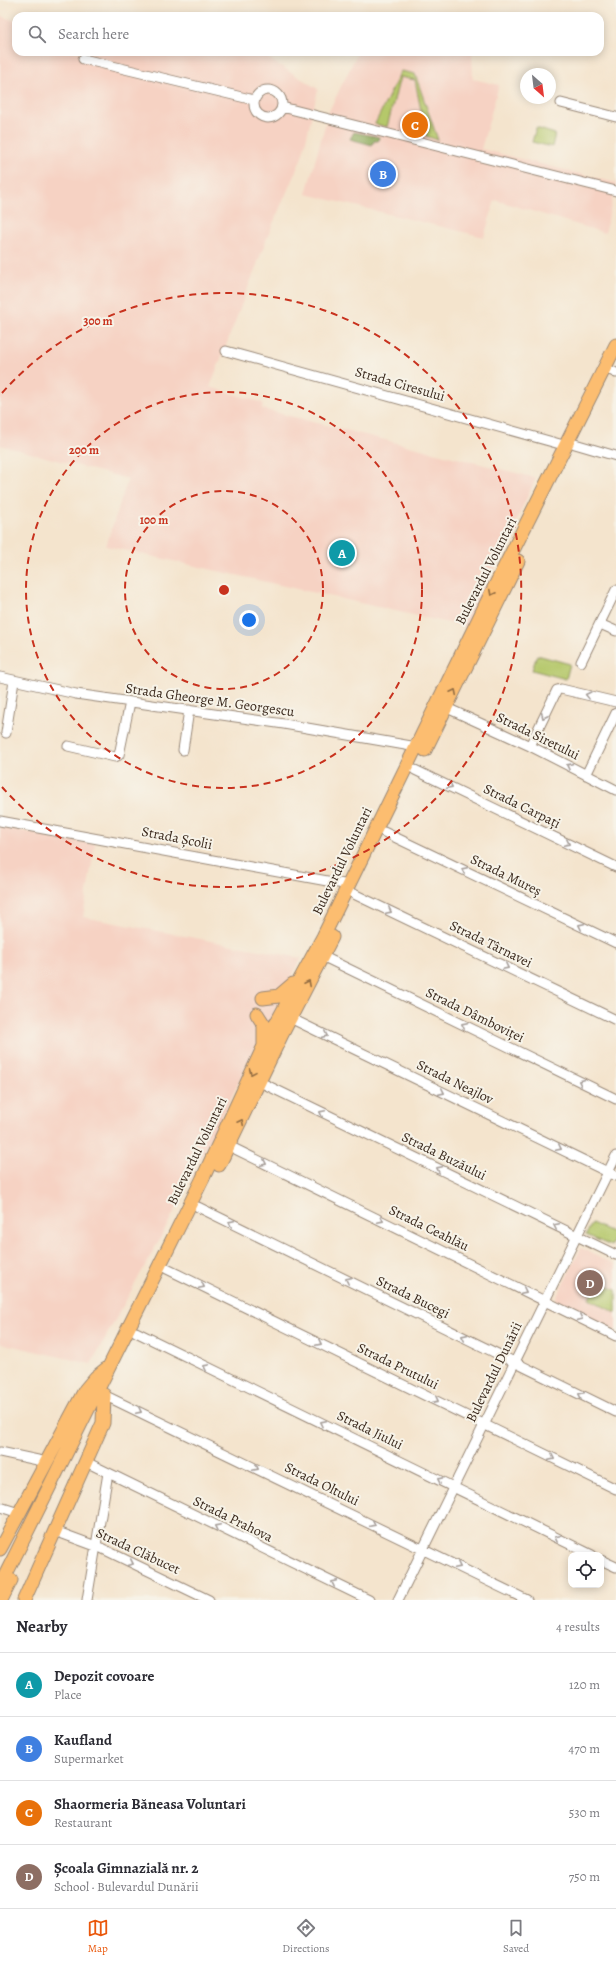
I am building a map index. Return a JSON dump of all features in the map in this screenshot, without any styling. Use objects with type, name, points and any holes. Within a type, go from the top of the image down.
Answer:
[{"type":"highway","name":"Bulevardul Voluntari","points":[[101,1393],[136,1332],[260,1082],[300,977],[384,832],[446,708],[571,445],[616,345]]},
{"type":"highway","name":"Bulevardul Voluntari","points":[[101,1393],[110,1367],[217,1150],[264,1046],[286,1016],[322,956],[351,889],[486,602],[571,445],[615,368]]},
{"type":"highway","points":[[263,998],[279,996],[300,977]]},
{"type":"highway","points":[[257,1014],[264,1025],[264,1046]]},
{"type":"highway","points":[[0,1549],[91,1382],[110,1367]]},
{"type":"highway","points":[[24,1600],[103,1423],[101,1393]]},
{"type":"highway","points":[[0,1586],[101,1393]]},
{"type":"highway","points":[[1,1600],[101,1393]]},
{"type":"street","points":[[83,59],[254,100]]},
{"type":"street","points":[[271,90],[279,95],[282,107],[278,115],[265,119],[255,112],[254,100],[259,93],[271,90]]},
{"type":"street","points":[[561,103],[616,117]]},
{"type":"street","points":[[282,107],[616,191]]},
{"type":"street","name":"Strada Ciresului","points":[[226,351],[616,456]]},
{"type":"street","points":[[581,662],[616,590]]},
{"type":"street","points":[[600,624],[616,631]]},
{"type":"street","name":"Strada Gheorge M. Georgescu","points":[[0,677],[63,691],[417,747]]},
{"type":"street","points":[[6,733],[14,681]]},
{"type":"street","points":[[530,746],[557,690],[561,689],[616,702]]},
{"type":"street","points":[[68,746],[116,757],[119,756],[130,702]]},
{"type":"street","name":"Strada Siretului","points":[[446,708],[530,746],[616,790]]},
{"type":"street","points":[[183,750],[189,710]]},
{"type":"street","points":[[586,775],[616,713]]},
{"type":"street","name":"Strada Carpați","points":[[415,770],[616,867]]},
{"type":"street","name":"Strada Școlii","points":[[0,821],[351,889]]},
{"type":"street","name":"Strada Mureș","points":[[384,832],[616,943]]},
{"type":"street","name":"Strada Târnavei","points":[[351,889],[616,1020]]},
{"type":"street","name":"Strada Dâmboviței","points":[[322,956],[616,1099]]},
{"type":"street","name":"Strada Neajlov","points":[[286,1016],[612,1174]]},
{"type":"street","name":"Strada Buzăului","points":[[260,1082],[616,1255]]},
{"type":"street","name":"Strada Ceahlău","points":[[229,1146],[616,1336]]},
{"type":"street","name":"Bulevardul Dunării","points":[[398,1600],[577,1236],[612,1174],[616,1156]]},
{"type":"street","name":"Strada Bucegi","points":[[198,1207],[616,1412]]},
{"type":"street","name":"Strada Prutului","points":[[167,1269],[616,1489]]},
{"type":"street","name":"Strada Jiului","points":[[136,1332],[454,1486],[586,1552]]},
{"type":"street","name":"Strada Oltului","points":[[101,1393],[423,1548],[527,1600]]},
{"type":"street","points":[[0,1452],[47,1462]]},
{"type":"street","name":"Strada Prahova","points":[[86,1462],[369,1600]]},
{"type":"street","points":[[87,1600],[108,1473]]},
{"type":"street","points":[[0,1507],[19,1513]]},
{"type":"street","name":"Strada Clăbucet","points":[[55,1531],[96,1546],[209,1600]]},
{"type":"street","points":[[604,1561],[616,1567]]},
{"type":"shaded area","points":[[0,16],[12,20],[12,56],[264,56],[318,89],[302,157],[269,233],[210,387],[263,403],[262,409],[536,478],[467,627],[106,546],[128,479],[0,445]]},
{"type":"shaded area","points":[[356,56],[472,56],[473,79],[499,85],[481,149],[616,183],[605,233],[495,200],[484,237],[306,194],[329,111]]},
{"type":"shaded area","points":[[0,827],[95,844],[83,917],[301,958],[169,1222],[91,1364],[0,1343]]},
{"type":"shaded area","points":[[581,1248],[616,1265],[616,1331],[555,1300]]},
{"type":"green space","points":[[401,71],[415,74],[438,140],[426,136],[415,80],[400,77],[387,127],[375,124]]},
{"type":"green space","points":[[536,128],[555,134],[552,147],[532,142]]},
{"type":"green space","points":[[354,132],[379,137],[378,141],[374,141],[372,145],[350,139]]},
{"type":"green space","points":[[537,655],[570,664],[566,679],[532,670]]},
{"type":"green space","points":[[592,1223],[616,1234],[611,1246],[586,1235]]},
{"type":"green space","points":[[598,1281],[616,1290],[616,1313],[589,1299]]},
{"type":"place","name":"Shaormeria Băneasa Voluntari","points":[[415,125]]},
{"type":"place","name":"Kaufland","points":[[383,174]]},
{"type":"place","name":"Depozit covoare","points":[[342,553]]},
{"type":"place","name":"Școala Gimnazială nr. 2","points":[[590,1283]]}]
